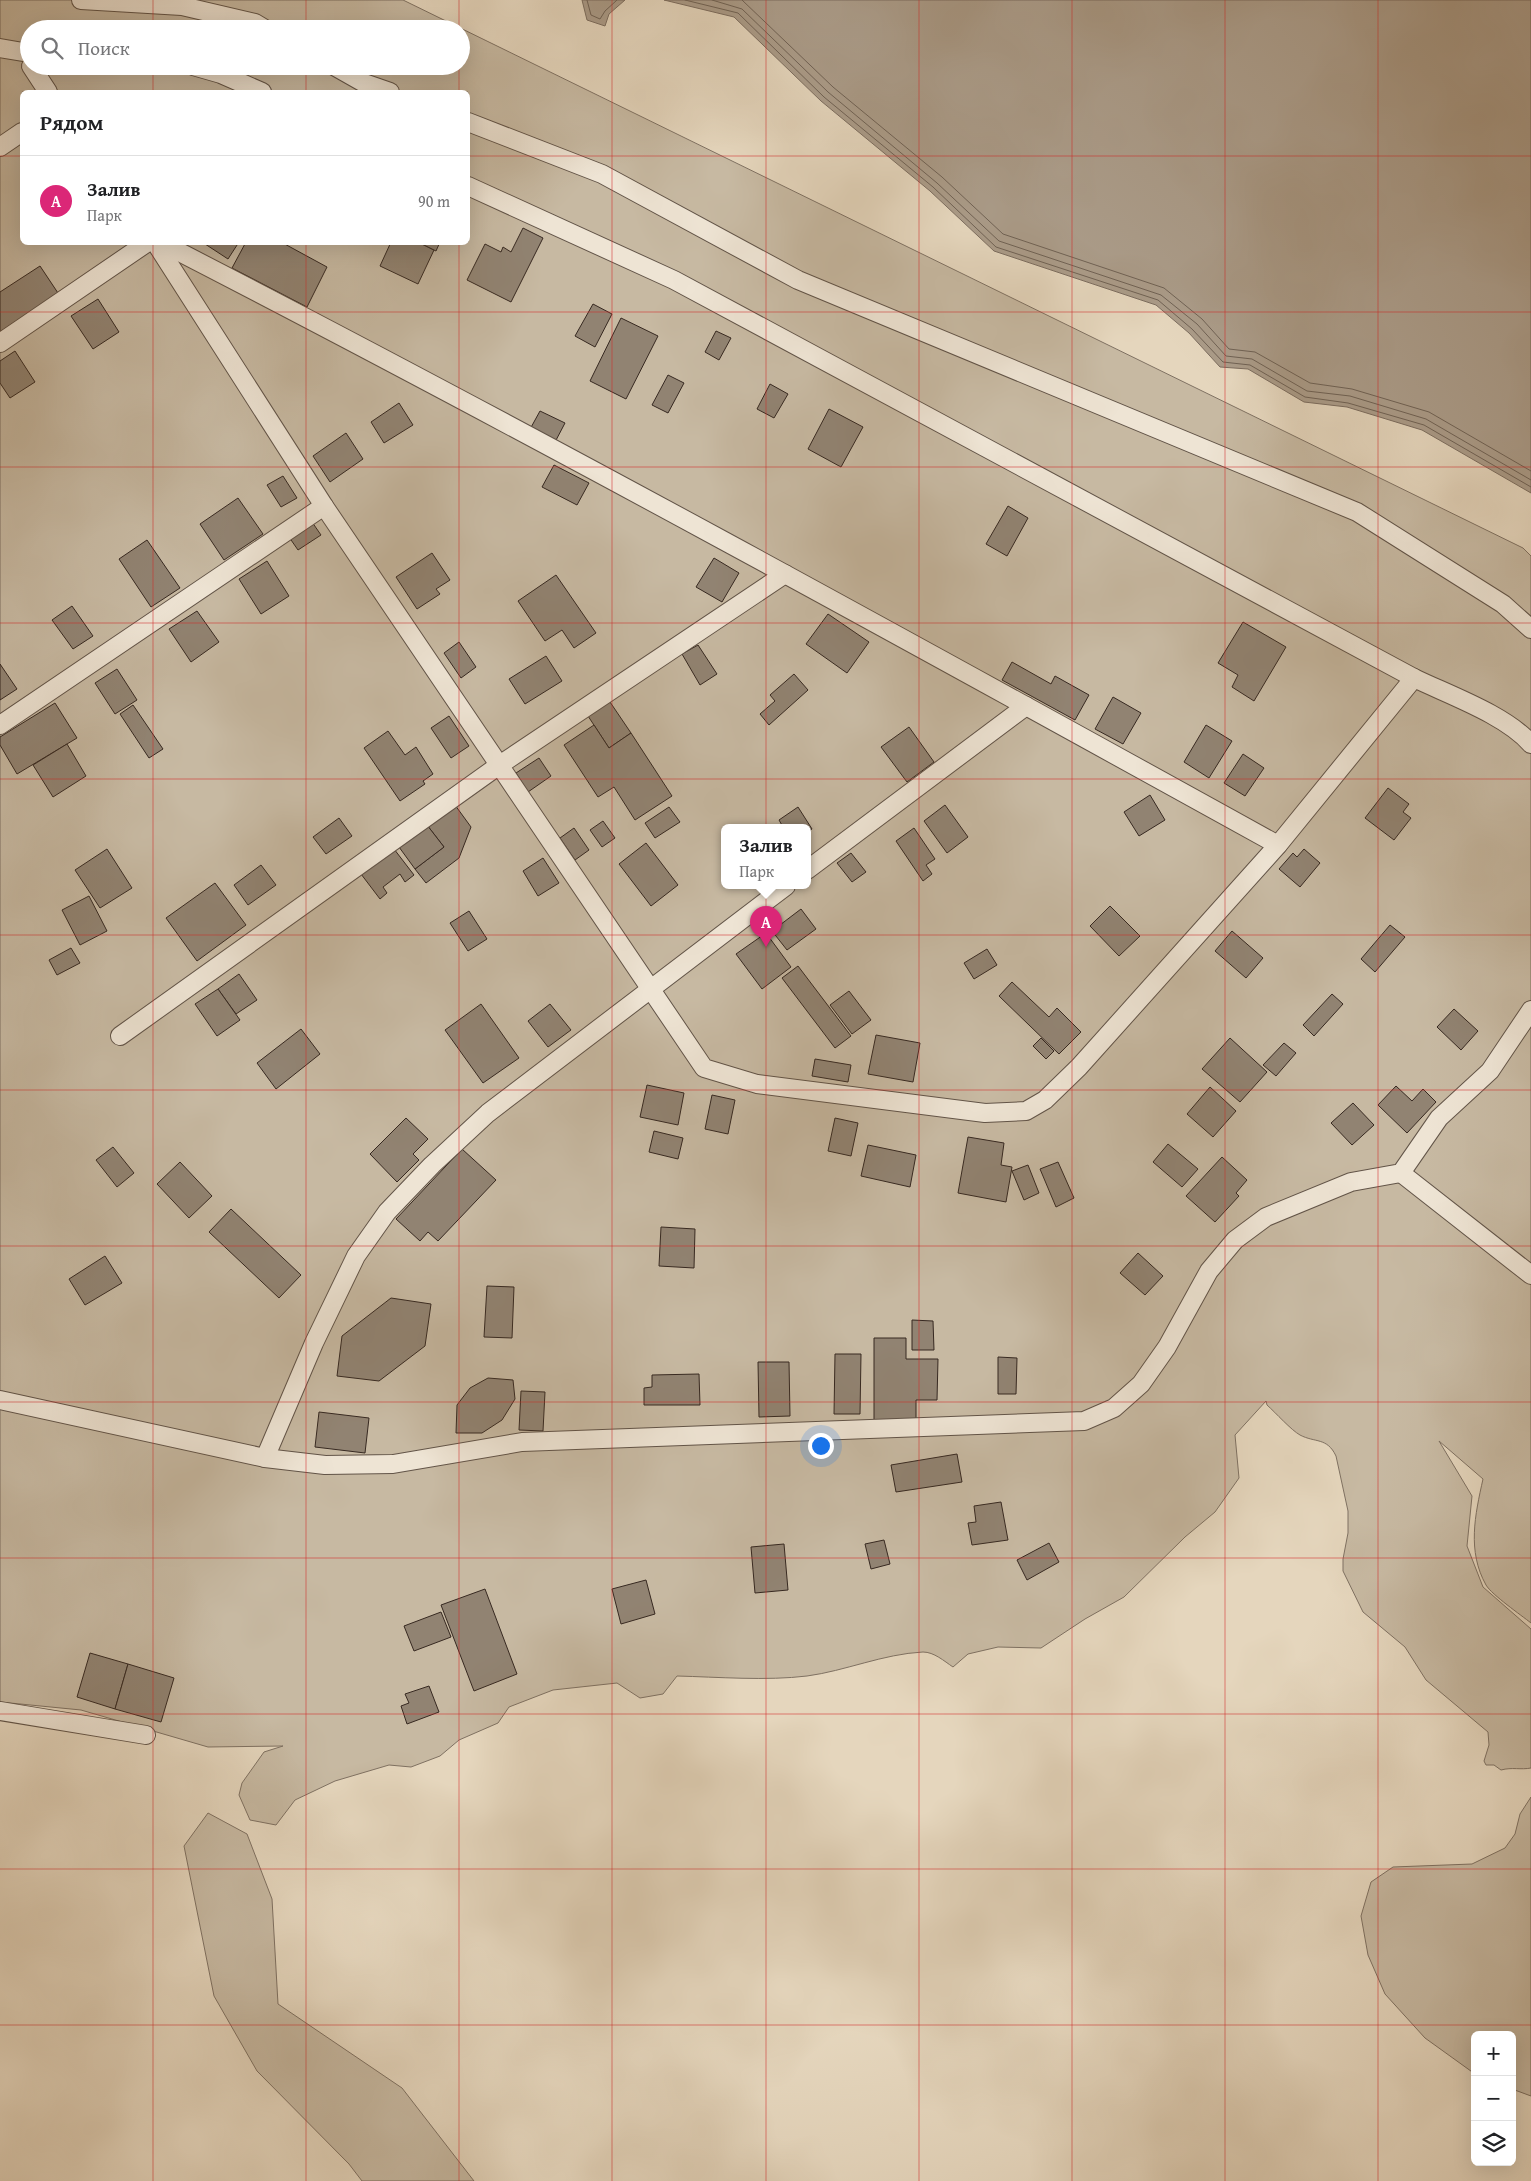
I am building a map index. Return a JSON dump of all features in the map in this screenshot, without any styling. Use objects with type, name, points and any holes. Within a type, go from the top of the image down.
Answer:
[{"type":"lane","points":[[81,0],[182,6],[239,20]]},
{"type":"lane","points":[[0,48],[20,56]]},
{"type":"lane","points":[[38,75],[47,90]]},
{"type":"lane","points":[[224,75],[258,90]]},
{"type":"lane","points":[[350,75],[364,83],[384,90]]},
{"type":"lane","points":[[470,123],[602,174],[798,280],[1357,512],[1503,604],[1531,630]]},
{"type":"lane","points":[[0,147],[20,133]]},
{"type":"lane","points":[[470,187],[674,280],[1414,678],[1499,719],[1522,733],[1531,744]]},
{"type":"lane","points":[[0,343],[144,245]]},
{"type":"lane","points":[[158,245],[324,506],[704,1068],[757,1084],[985,1113],[1026,1111],[1045,1100],[1079,1067],[1278,845],[1414,678]]},
{"type":"lane","points":[[166,245],[361,346],[785,574],[1278,845]]},
{"type":"lane","points":[[0,725],[324,506]]},
{"type":"lane","points":[[120,1036],[498,766],[785,574]]},
{"type":"lane","points":[[811,867],[1026,706]]},
{"type":"lane","points":[[265,1458],[314,1343],[356,1256],[387,1212],[432,1165],[488,1112],[782,889]]},
{"type":"lane","points":[[0,1400],[265,1458],[325,1466],[393,1464],[522,1442],[1084,1421],[1114,1408],[1141,1384],[1167,1347],[1209,1271],[1234,1240],[1266,1217],[1351,1182],[1401,1173],[1439,1118],[1490,1071],[1531,1010]]},
{"type":"lane","points":[[1401,1173],[1531,1275]]},
{"type":"lane","points":[[0,1711],[146,1735]]},
{"type":"shaded area","points":[[0,0],[403,0],[444,20],[20,20],[20,75],[470,75],[470,33],[1523,548],[1531,556],[1531,1623],[1500,1599],[1486,1585],[1476,1559],[1474,1533],[1483,1479],[1439,1441],[1472,1496],[1467,1546],[1483,1587],[1531,1629],[1531,1768],[1501,1770],[1494,1765],[1486,1765],[1484,1761],[1489,1745],[1488,1732],[1426,1680],[1405,1647],[1363,1612],[1343,1571],[1343,1559],[1348,1533],[1348,1511],[1336,1456],[1325,1443],[1296,1433],[1267,1405],[1266,1401],[1235,1435],[1239,1478],[1215,1512],[1185,1537],[1124,1597],[1085,1619],[1041,1648],[998,1647],[968,1654],[953,1667],[935,1655],[923,1652],[893,1656],[807,1676],[759,1678],[677,1676],[663,1694],[640,1698],[617,1683],[553,1690],[509,1707],[498,1723],[459,1740],[440,1756],[411,1767],[389,1765],[335,1781],[295,1800],[276,1825],[250,1820],[239,1795],[242,1783],[264,1752],[283,1746],[208,1747],[81,1710],[0,1702]]},
{"type":"shaded area","points":[[1531,1797],[1531,2096],[1516,2090],[1516,2031],[1471,2031],[1471,2071],[1425,2038],[1385,1994],[1368,1955],[1361,1916],[1371,1882],[1393,1867],[1472,1864],[1505,1848],[1515,1834],[1520,1814]]},
{"type":"shaded area","points":[[208,1813],[247,1834],[272,1899],[278,2004],[402,2088],[474,2181],[362,2181],[349,2164],[257,2071],[214,1996],[184,1846]]},
{"type":"water","points":[[582,0],[625,0],[609,14],[605,26],[587,20]]},
{"type":"water","points":[[664,0],[1531,0],[1531,493],[1422,430],[1347,407],[1304,402],[1248,369],[1220,367],[1189,333],[1156,305],[994,251],[930,191],[821,101],[734,17]]},
{"type":"building","points":[[523,228],[543,238],[511,302],[467,280],[485,244],[501,252],[503,247],[511,252]]},
{"type":"building","points":[[207,245],[237,245],[228,259]]},
{"type":"building","points":[[244,245],[287,245],[327,267],[307,307],[232,268]]},
{"type":"building","points":[[390,245],[424,245],[434,250],[418,284],[380,266]]},
{"type":"building","points":[[424,245],[439,245],[436,251]]},
{"type":"building","points":[[40,266],[58,293],[0,332],[0,292]]},
{"type":"building","points":[[98,299],[119,332],[93,349],[71,316]]},
{"type":"building","points":[[593,304],[612,314],[595,347],[575,336]]},
{"type":"building","points":[[621,318],[658,336],[626,399],[590,381]]},
{"type":"building","points":[[716,331],[731,338],[719,360],[705,352]]},
{"type":"building","points":[[15,351],[35,382],[10,398],[0,383],[0,361]]},
{"type":"building","points":[[668,375],[684,383],[668,413],[652,405]]},
{"type":"building","points":[[770,384],[788,394],[774,418],[757,409]]},
{"type":"building","points":[[399,403],[413,425],[384,443],[371,422]]},
{"type":"building","points":[[829,409],[863,427],[841,467],[808,449]]},
{"type":"building","points":[[540,411],[565,423],[554,444],[529,431]]},
{"type":"building","points":[[346,433],[363,459],[330,482],[313,456]]},
{"type":"building","points":[[554,465],[589,483],[577,505],[542,487]]},
{"type":"building","points":[[283,476],[297,498],[281,507],[267,485]]},
{"type":"building","points":[[238,498],[263,534],[224,560],[200,524]]},
{"type":"building","points":[[1008,506],[1028,518],[1007,556],[986,544]]},
{"type":"building","points":[[312,522],[321,535],[298,550],[289,537]]},
{"type":"building","points":[[147,540],[180,588],[151,607],[119,559]]},
{"type":"building","points":[[432,553],[450,580],[436,589],[440,594],[417,609],[396,577]]},
{"type":"building","points":[[714,558],[739,573],[722,602],[696,587]]},
{"type":"building","points":[[267,561],[289,596],[261,614],[239,579]]},
{"type":"building","points":[[556,575],[596,633],[574,648],[562,630],[545,641],[518,601]]},
{"type":"building","points":[[72,606],[93,636],[73,649],[52,620]]},
{"type":"building","points":[[197,611],[219,642],[191,662],[169,629]]},
{"type":"building","points":[[828,614],[869,642],[847,673],[806,644]]},
{"type":"building","points":[[1243,622],[1286,647],[1254,701],[1232,687],[1238,675],[1218,663]]},
{"type":"building","points":[[459,642],[476,667],[461,678],[444,653]]},
{"type":"building","points":[[698,645],[717,674],[700,685],[682,654]]},
{"type":"building","points":[[546,656],[562,681],[525,704],[509,679]]},
{"type":"building","points":[[1012,662],[1051,684],[1055,676],[1089,695],[1075,720],[1002,680]]},
{"type":"building","points":[[0,664],[17,689],[0,700]]},
{"type":"building","points":[[117,669],[137,700],[115,714],[95,683]]},
{"type":"building","points":[[794,674],[808,690],[769,725],[760,714],[775,701],[770,695]]},
{"type":"building","points":[[1113,697],[1141,713],[1123,744],[1095,729]]},
{"type":"building","points":[[610,702],[631,733],[609,748],[588,716]]},
{"type":"building","points":[[55,703],[77,738],[17,774],[0,745],[0,737]]},
{"type":"building","points":[[133,705],[163,749],[149,758],[120,714]]},
{"type":"building","points":[[449,716],[469,746],[451,758],[431,728]]},
{"type":"building","points":[[594,725],[609,748],[631,733],[672,796],[635,820],[614,787],[598,797],[564,745]]},
{"type":"building","points":[[1206,725],[1232,741],[1209,778],[1184,762]]},
{"type":"building","points":[[909,727],[934,762],[907,782],[881,747]]},
{"type":"building","points":[[388,731],[405,755],[416,747],[433,774],[423,781],[425,784],[400,801],[364,748]]},
{"type":"building","points":[[67,744],[86,776],[53,797],[33,765]]},
{"type":"building","points":[[1243,754],[1264,768],[1245,796],[1224,783]]},
{"type":"building","points":[[539,758],[551,776],[528,792],[516,773]]},
{"type":"building","points":[[1388,788],[1409,804],[1403,812],[1411,818],[1394,840],[1365,818]]},
{"type":"building","points":[[1150,795],[1165,820],[1139,836],[1124,812]]},
{"type":"building","points":[[455,805],[471,827],[459,858],[426,883],[415,869],[444,847],[427,825]]},
{"type":"building","points":[[945,805],[968,837],[947,853],[924,821]]},
{"type":"building","points":[[669,807],[680,822],[655,838],[645,823]]},
{"type":"building","points":[[798,807],[809,824],[781,824],[779,820]]},
{"type":"building","points":[[339,818],[352,836],[326,854],[313,837]]},
{"type":"building","points":[[603,821],[615,838],[602,847],[590,830]]},
{"type":"building","points":[[427,825],[444,847],[415,869],[399,847]]},
{"type":"building","points":[[574,828],[589,850],[575,860],[560,838]]},
{"type":"building","points":[[914,828],[935,859],[926,865],[932,874],[923,881],[896,841]]},
{"type":"building","points":[[646,843],[678,885],[651,906],[619,864]]},
{"type":"building","points":[[107,849],[132,888],[100,908],[75,870]]},
{"type":"building","points":[[394,849],[414,875],[405,882],[400,874],[383,887],[387,893],[380,899],[361,874]]},
{"type":"building","points":[[1304,849],[1320,863],[1300,887],[1279,869],[1293,853],[1297,857]]},
{"type":"building","points":[[851,853],[866,872],[852,882],[837,863]]},
{"type":"building","points":[[543,858],[559,883],[538,896],[523,871]]},
{"type":"building","points":[[261,865],[276,885],[248,905],[234,885]]},
{"type":"building","points":[[215,883],[246,925],[197,961],[166,918]]},
{"type":"building","points":[[89,896],[107,931],[80,945],[62,910]]},
{"type":"building","points":[[1110,906],[1140,936],[1119,956],[1090,926]]},
{"type":"building","points":[[801,909],[816,929],[787,950],[772,931]]},
{"type":"building","points":[[469,911],[487,939],[468,951],[450,923]]},
{"type":"building","points":[[1390,925],[1405,937],[1375,972],[1361,959]]},
{"type":"building","points":[[1232,931],[1263,958],[1246,978],[1215,951]]},
{"type":"building","points":[[766,933],[791,967],[762,989],[736,954]]},
{"type":"building","points":[[71,948],[80,963],[57,975],[49,960]]},
{"type":"building","points":[[987,949],[997,965],[974,979],[964,963]]},
{"type":"building","points":[[798,966],[851,1036],[835,1048],[782,978]]},
{"type":"building","points":[[239,974],[257,1000],[236,1014],[218,989]]},
{"type":"building","points":[[1012,982],[1049,1017],[1057,1008],[1081,1032],[1059,1054],[999,996]]},
{"type":"building","points":[[218,989],[240,1020],[217,1036],[195,1004]]},
{"type":"building","points":[[849,991],[871,1020],[852,1034],[830,1005]]},
{"type":"building","points":[[1332,994],[1343,1004],[1314,1036],[1303,1025]]},
{"type":"building","points":[[481,1004],[519,1058],[483,1083],[445,1030]]},
{"type":"building","points":[[550,1004],[571,1030],[548,1047],[528,1021]]},
{"type":"building","points":[[1454,1009],[1478,1031],[1461,1050],[1437,1027]]},
{"type":"building","points":[[301,1029],[320,1054],[276,1089],[257,1063]]},
{"type":"building","points":[[876,1035],[920,1043],[913,1082],[868,1074]]},
{"type":"building","points":[[1041,1038],[1054,1051],[1046,1059],[1033,1046]]},
{"type":"building","points":[[1230,1038],[1267,1072],[1240,1102],[1202,1069]]},
{"type":"building","points":[[1284,1043],[1296,1053],[1276,1076],[1263,1065]]},
{"type":"building","points":[[815,1059],[851,1065],[848,1082],[812,1076]]},
{"type":"building","points":[[647,1085],[684,1093],[678,1125],[640,1117]]},
{"type":"building","points":[[1396,1086],[1412,1101],[1423,1089],[1436,1102],[1407,1133],[1378,1105]]},
{"type":"building","points":[[1210,1087],[1236,1111],[1213,1137],[1187,1114]]},
{"type":"building","points":[[712,1095],[735,1100],[728,1134],[705,1129]]},
{"type":"building","points":[[1353,1103],[1374,1125],[1352,1145],[1331,1123]]},
{"type":"building","points":[[406,1118],[428,1139],[413,1154],[419,1160],[397,1182],[370,1154]]},
{"type":"building","points":[[835,1118],[858,1123],[851,1156],[828,1151]]},
{"type":"building","points":[[654,1131],[683,1138],[678,1159],[649,1152]]},
{"type":"building","points":[[968,1137],[1004,1143],[1001,1165],[1012,1167],[1006,1202],[958,1193]]},
{"type":"building","points":[[1168,1144],[1198,1169],[1182,1187],[1153,1162]]},
{"type":"building","points":[[868,1145],[916,1155],[910,1187],[861,1176]]},
{"type":"building","points":[[113,1147],[134,1173],[117,1187],[96,1160]]},
{"type":"building","points":[[462,1149],[496,1180],[438,1241],[428,1232],[420,1241],[396,1219]]},
{"type":"building","points":[[1222,1157],[1247,1180],[1236,1193],[1239,1196],[1215,1222],[1186,1196]]},
{"type":"building","points":[[180,1162],[212,1196],[189,1218],[157,1184]]},
{"type":"building","points":[[1058,1162],[1074,1198],[1056,1207],[1040,1169]]},
{"type":"building","points":[[1028,1165],[1039,1193],[1024,1200],[1012,1171]]},
{"type":"building","points":[[231,1209],[301,1275],[279,1298],[209,1232]]},
{"type":"building","points":[[661,1227],[695,1229],[694,1268],[659,1266]]},
{"type":"building","points":[[1138,1253],[1163,1276],[1145,1295],[1120,1273]]},
{"type":"building","points":[[105,1256],[122,1283],[85,1305],[69,1279]]},
{"type":"building","points":[[487,1286],[514,1287],[512,1338],[484,1337]]},
{"type":"building","points":[[391,1298],[431,1304],[425,1346],[379,1381],[337,1376],[342,1336]]},
{"type":"building","points":[[912,1320],[933,1321],[934,1350],[912,1350]]},
{"type":"building","points":[[874,1338],[906,1338],[906,1359],[938,1359],[937,1400],[916,1400],[916,1422],[874,1421]]},
{"type":"building","points":[[835,1354],[861,1354],[860,1414],[834,1414]]},
{"type":"building","points":[[998,1357],[1017,1358],[1016,1394],[998,1394]]},
{"type":"building","points":[[758,1362],[789,1362],[790,1416],[759,1417]]},
{"type":"building","points":[[699,1374],[700,1405],[644,1405],[644,1388],[652,1387],[652,1375]]},
{"type":"building","points":[[488,1378],[513,1380],[515,1399],[502,1420],[482,1433],[456,1433],[457,1405],[470,1388]]},
{"type":"building","points":[[521,1391],[545,1392],[543,1431],[519,1430]]},
{"type":"building","points":[[319,1412],[369,1418],[365,1453],[315,1447]]},
{"type":"building","points":[[957,1454],[962,1482],[896,1492],[891,1465]]},
{"type":"building","points":[[1001,1502],[1008,1540],[972,1545],[968,1523],[976,1522],[974,1506]]},
{"type":"building","points":[[884,1540],[890,1564],[871,1569],[865,1544]]},
{"type":"building","points":[[1049,1543],[1059,1562],[1027,1580],[1017,1560]]},
{"type":"building","points":[[784,1544],[788,1590],[755,1593],[751,1547]]},
{"type":"building","points":[[646,1580],[655,1614],[621,1624],[612,1589]]},
{"type":"building","points":[[485,1589],[517,1674],[474,1691],[441,1605]]},
{"type":"building","points":[[441,1612],[451,1637],[414,1651],[404,1626]]},
{"type":"building","points":[[90,1653],[128,1664],[115,1709],[77,1697]]},
{"type":"building","points":[[128,1664],[174,1678],[161,1722],[115,1709]]},
{"type":"building","points":[[429,1686],[439,1712],[407,1724],[401,1706],[409,1703],[405,1694]]},
{"type":"place","name":"Залив","points":[[766,947]]}]
